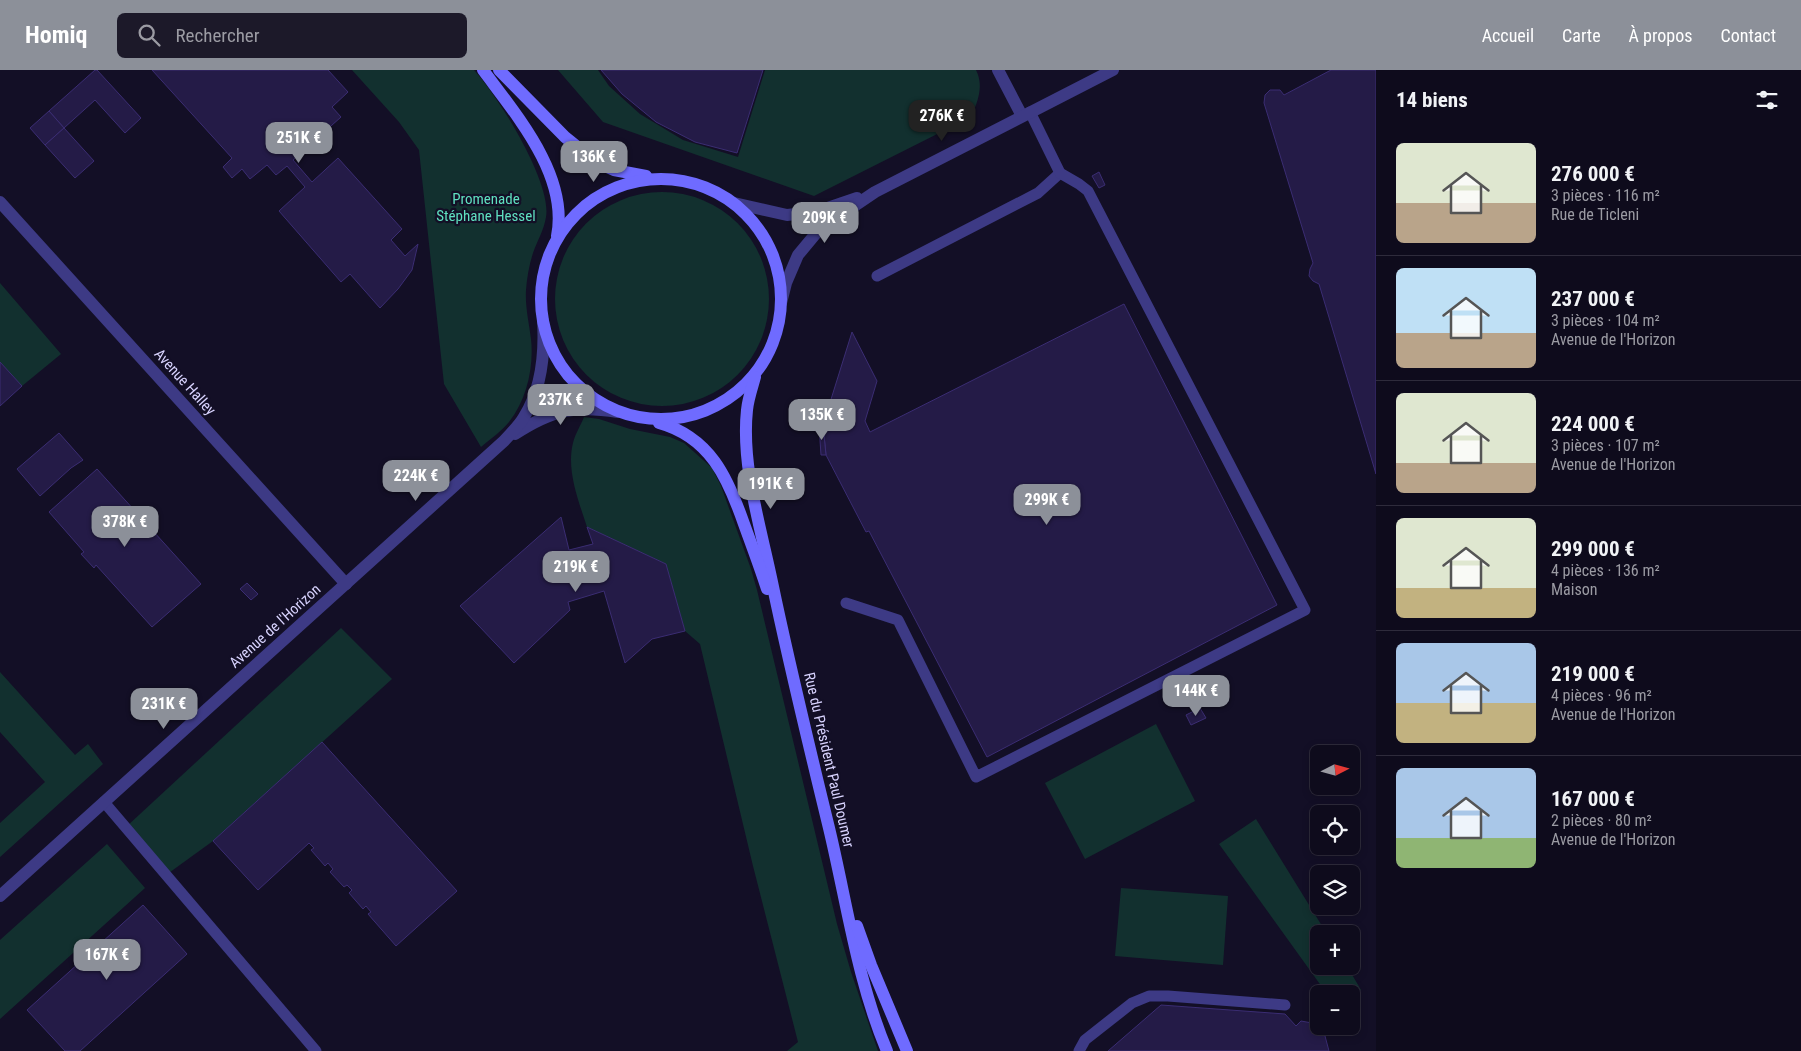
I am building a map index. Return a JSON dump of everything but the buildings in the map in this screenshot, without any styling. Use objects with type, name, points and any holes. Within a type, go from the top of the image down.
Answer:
[{"type":"main road","points":[[483,70],[538,149],[548,172],[553,184],[559,215],[556,241]]},
{"type":"main road","points":[[499,70],[564,137],[596,162],[630,174],[675,180],[700,185],[718,193],[744,212],[760,231],[772,253],[780,278],[780,316],[774,341],[755,375],[741,390],[724,402],[700,414],[672,420],[645,419],[618,412],[600,403],[583,391],[564,371],[551,347],[541,307],[542,280],[550,253],[563,230],[580,210],[601,195],[625,184],[650,179],[663,179]]},
{"type":"main road","name":"Rue du Président Paul Doumer","points":[[755,375],[747,410],[747,447],[755,500],[785,644],[842,884],[859,970],[887,1051]]},
{"type":"main road","name":"Rue du Président Paul Doumer","points":[[645,419],[665,424],[682,432],[696,441],[718,465],[727,480],[739,510],[785,644]]},
{"type":"main road","name":"Rue du Président Paul Doumer","points":[[842,884],[871,965],[907,1051]]},
{"type":"street","points":[[998,70],[1026,114]]},
{"type":"street","points":[[781,303],[791,268],[807,242],[829,223],[875,192],[1113,70]]},
{"type":"street","points":[[734,204],[774,214],[800,215],[838,205],[875,192]]},
{"type":"street","name":"Avenue Halley","points":[[0,202],[346,584]]},
{"type":"street","name":"Avenue de l'Horizon","points":[[0,896],[504,441],[524,418],[536,392],[543,358],[543,321]]},
{"type":"street","name":"Avenue de l'Horizon","points":[[504,441],[539,420],[560,412],[591,409],[618,412]]},
{"type":"lane","points":[[846,603],[898,620],[976,777],[1305,610],[1088,191],[1080,184],[1060,174],[1026,114]]},
{"type":"lane","points":[[877,276],[1038,193],[1060,174]]},
{"type":"lane","points":[[104,802],[316,1051]]},
{"type":"lane","points":[[1079,1051],[1085,1040],[1132,1002],[1149,996],[1286,1005]]},
{"type":"green space","name":"Promenade Stéphane Hessel","points":[[352,70],[474,70],[509,119],[541,183],[546,202],[546,217],[528,272],[526,290],[532,350],[528,382],[525,393],[509,422],[481,447],[444,384],[419,150],[399,122]]},
{"type":"green space","points":[[558,70],[598,70],[609,86],[640,114],[683,140],[738,157],[765,70],[976,70],[980,88],[971,117],[814,196],[603,122]]},
{"type":"green space","points":[[652,192],[672,192],[703,200],[722,210],[738,223],[751,239],[761,258],[767,278],[769,299],[767,320],[761,340],[751,359],[738,375],[722,388],[703,398],[672,406],[652,406],[621,398],[602,388],[579,367],[563,340],[555,309],[555,289],[563,258],[573,239],[594,216],[621,200]]},
{"type":"green space","points":[[0,283],[61,354],[22,386],[0,362]]},
{"type":"green space","points":[[584,417],[670,437],[684,443],[712,468],[721,486],[757,590],[837,924],[878,1051],[787,1051],[798,1042],[753,866],[700,644],[685,631],[666,564],[587,527],[574,486],[571,464],[574,440]]},
{"type":"green space","points":[[341,628],[392,679],[213,841],[166,875],[126,827]]},
{"type":"green space","points":[[0,672],[75,755],[88,744],[103,764],[0,857],[0,823],[45,782],[0,732]]},
{"type":"green space","points":[[1156,724],[1195,801],[1085,859],[1045,783]]},
{"type":"green space","points":[[1256,819],[1310,906],[1310,915],[1315,915],[1321,925],[1310,925],[1310,970],[1219,844]]},
{"type":"green space","points":[[107,844],[145,888],[0,1019],[0,940]]},
{"type":"green space","points":[[1121,888],[1228,896],[1223,965],[1115,956]]},
{"type":"green space","points":[[1313,975],[1352,975],[1358,985],[1321,985]]}]
